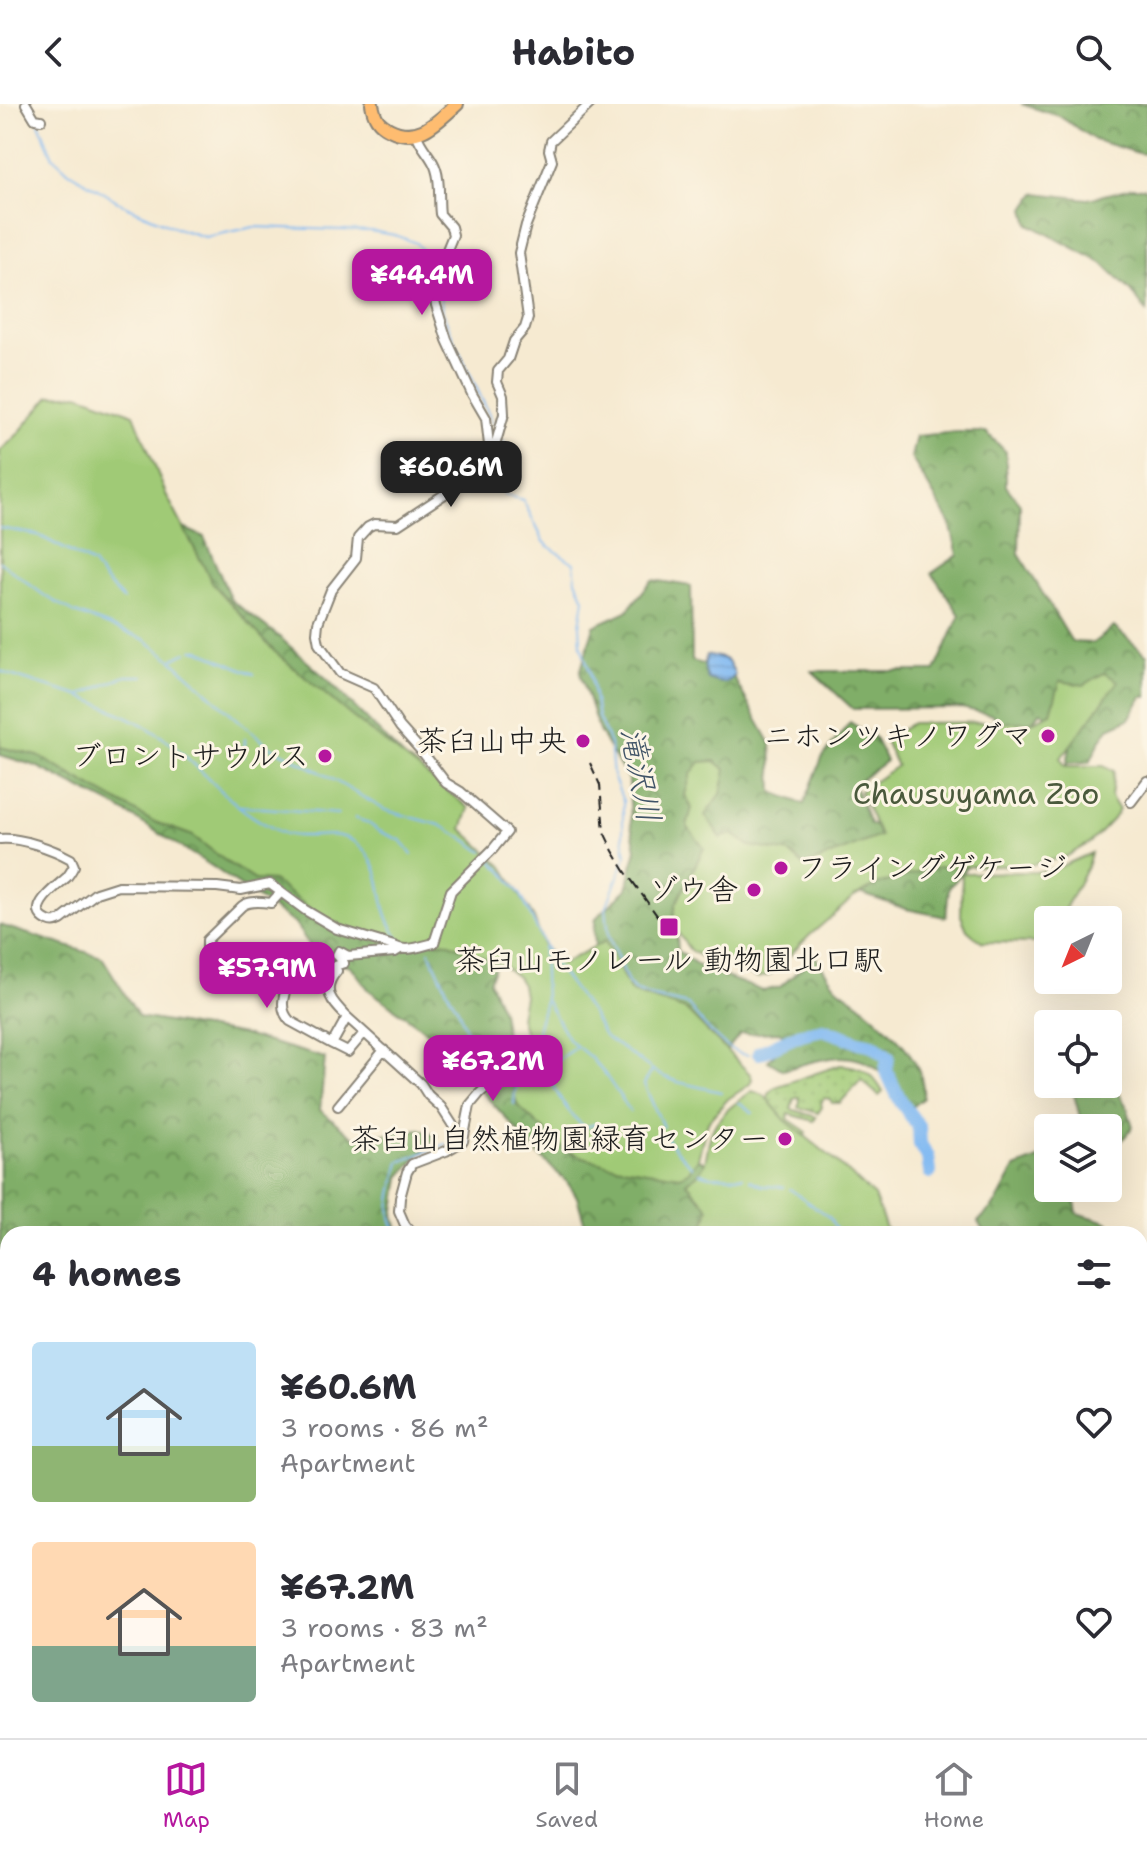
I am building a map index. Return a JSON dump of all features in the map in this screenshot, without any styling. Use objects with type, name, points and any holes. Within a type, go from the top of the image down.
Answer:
[{"type":"main road","points":[[372,104],[375,116],[385,127],[398,134],[417,135],[457,104]]},
{"type":"street","points":[[26,104],[38,119]]},
{"type":"street","points":[[0,839],[37,845],[71,859],[74,866],[70,874],[40,904],[41,913],[49,921],[61,920],[96,893],[118,886],[241,890],[270,884],[337,929],[400,949],[434,943],[451,891],[507,832],[446,783],[400,727],[374,688],[340,673],[319,644],[318,623],[331,590],[356,558],[358,538],[368,527],[406,522],[489,467],[504,414],[503,396],[497,382],[498,371],[508,359],[514,341],[525,328],[528,318],[519,253],[526,225],[552,161],[549,150],[551,141],[590,104]]},
{"type":"street","points":[[417,135],[435,166],[440,187],[440,214],[451,227],[453,235],[433,287],[438,313],[460,369],[486,418],[489,445],[494,456]]},
{"type":"street","points":[[1131,802],[1147,781]]},
{"type":"street","points":[[281,892],[271,903],[246,903],[207,940],[211,957],[247,967],[265,952],[277,952],[292,966],[323,966],[333,975]]},
{"type":"street","points":[[400,949],[348,956],[339,951],[337,955],[344,963],[335,966],[337,971],[329,984],[330,997],[347,1017],[421,1084],[441,1107],[463,1141]]},
{"type":"street","points":[[292,966],[283,997],[283,1007],[290,1021],[348,1052],[364,1033]]},
{"type":"street","points":[[332,1044],[347,1017]]},
{"type":"street","points":[[338,1106],[384,1050]]},
{"type":"street","points":[[406,1226],[399,1211],[400,1198],[412,1164],[463,1141],[470,1105],[516,1062]]},
{"type":"green space","points":[[1021,104],[1147,104],[1147,153],[1141,154],[1095,140],[1059,116]]},
{"type":"green space","points":[[1131,188],[1147,190],[1147,312],[1131,291],[1102,263],[1029,224],[1025,209],[1036,193],[1088,199]]},
{"type":"green space","points":[[79,394],[134,414],[166,494],[213,584],[274,651],[469,808],[462,829],[503,867],[534,918],[544,947],[562,964],[605,941],[631,992],[686,1010],[751,1075],[749,1085],[728,1099],[709,1120],[698,1159],[688,1172],[680,1176],[634,1169],[577,1155],[563,1148],[518,1106],[514,1094],[517,1075],[527,1051],[520,1017],[524,996],[517,977],[503,966],[450,943],[407,943],[347,929],[316,913],[273,881],[255,880],[193,836],[152,821],[38,756],[0,747],[0,451],[50,396]]},
{"type":"green space","points":[[986,432],[1006,452],[1006,486],[1020,504],[1019,554],[1072,642],[1093,643],[1114,627],[1147,655],[1147,697],[1142,697],[1129,719],[1109,728],[1090,762],[1067,763],[1071,743],[1068,724],[1041,712],[1020,733],[1000,730],[993,715],[961,708],[853,709],[812,671],[935,671],[960,615],[932,573],[958,555],[950,523],[911,457],[916,436]]},
{"type":"green space","points":[[150,513],[204,537],[231,600],[327,679],[449,803],[501,952],[489,981],[502,1011],[508,1049],[539,1087],[663,1139],[712,1166],[726,1226],[585,1226],[577,1197],[567,1182],[469,1077],[442,1053],[432,1035],[369,990],[351,966],[315,954],[295,924],[213,867],[115,806],[36,766],[0,755],[0,637],[267,701]]},
{"type":"green space","points":[[652,580],[691,586],[692,661],[730,671],[771,744],[773,792],[804,804],[822,758],[850,722],[875,738],[886,761],[854,785],[870,824],[971,862],[949,888],[946,917],[906,909],[851,890],[675,909],[678,951],[702,968],[763,991],[780,987],[815,956],[837,987],[887,1028],[913,1060],[923,1084],[923,1098],[905,1112],[881,1073],[859,1059],[834,1058],[783,1070],[768,1061],[788,1038],[779,1032],[740,1034],[721,1058],[674,1053],[596,959],[596,918],[627,889],[636,849],[631,825],[629,781],[599,731],[580,673],[594,626],[627,611]]},
{"type":"green space","name":"Chausuyama Zoo","points":[[1104,673],[1118,681],[1061,758],[1065,766],[1104,766],[1114,771],[1111,797],[1119,810],[1091,842],[1065,857],[1030,865],[938,867],[879,884],[854,897],[770,975],[757,978],[710,962],[690,950],[672,924],[676,904],[704,848],[687,826],[692,808],[685,795],[691,774],[700,762],[715,761],[726,770],[721,794],[705,815],[721,838],[732,834],[750,846],[790,853],[804,866],[880,836],[860,791],[897,766],[885,741],[912,723],[1032,722],[1051,713],[1060,681],[1084,685]]},
{"type":"green space","points":[[1091,853],[1066,906],[1034,906],[1034,943],[983,942],[967,930],[961,916],[962,873],[1055,869]]},
{"type":"green space","points":[[0,925],[102,957],[139,1017],[244,1035],[325,1058],[320,1110],[355,1138],[420,1129],[437,1136],[400,1177],[394,1216],[397,1226],[0,1226]]},
{"type":"green space","points":[[840,1065],[866,1072],[883,1092],[879,1096],[861,1080],[840,1103],[824,1098],[818,1113],[798,1107],[799,1097],[794,1099],[791,1109],[816,1117],[814,1121],[789,1114],[788,1119],[807,1132],[804,1139],[767,1106],[769,1093],[775,1087]]},
{"type":"green space","points":[[752,1091],[764,1095],[785,1120],[874,1196],[885,1226],[704,1226],[709,1208],[686,1182],[700,1171],[710,1135],[731,1107]]},
{"type":"green space","points":[[1075,1098],[1121,1098],[1133,1127],[1122,1140],[1122,1114],[1079,1114]]},
{"type":"green space","points":[[1034,1161],[1034,1202],[1075,1202],[1077,1213],[1111,1226],[980,1226],[978,1222],[996,1203],[1015,1168]]},
{"type":"water","points":[[707,655],[726,660],[735,675],[726,682],[708,679],[704,667]]},
{"type":"waterway","points":[[39,123],[53,157],[69,172],[126,206],[176,228],[205,237],[254,227],[370,231],[395,235],[416,243],[436,267]]},
{"type":"waterway","points":[[439,280],[442,310],[493,423]]},
{"type":"waterway","name":"滝沢川","points":[[503,440],[508,452],[501,488],[505,495],[523,500],[543,540],[574,563],[576,580],[584,599],[581,646],[590,672],[598,717],[610,744],[613,776],[623,801],[626,856],[606,908],[609,937],[628,983],[634,990],[688,1005],[723,1043],[740,1054],[748,1055]]},
{"type":"waterway","points":[[0,528],[38,535],[93,564],[123,600]]},
{"type":"waterway","points":[[0,562],[45,596],[75,613],[144,639],[269,746],[385,810],[440,825],[483,852]]},
{"type":"waterway","points":[[193,650],[254,674]]},
{"type":"waterway","points":[[174,659],[187,652]]},
{"type":"waterway","points":[[0,671],[76,695],[144,726],[169,742],[239,807],[278,831],[296,836],[341,836],[356,843],[373,863],[386,915],[402,943]]},
{"type":"waterway","points":[[81,695],[126,676],[144,676]]},
{"type":"waterway","points":[[244,756],[245,739]]},
{"type":"waterway","points":[[240,806],[338,814]]},
{"type":"waterway","points":[[355,818],[402,841],[412,855]]},
{"type":"waterway","points":[[489,858],[521,895],[551,959],[592,1014],[604,1036],[660,1075],[721,1092]]},
{"type":"waterway","points":[[514,1104],[515,1091],[530,1057],[545,1001],[543,947]]},
{"type":"waterway","points":[[429,951],[459,1011],[474,1052],[481,1086]]},
{"type":"waterway","points":[[547,1002],[569,1040],[604,1073],[630,1111]]},
{"type":"waterway","name":"滝沢川","points":[[759,1053],[801,1034],[823,1029],[873,1045],[888,1057],[886,1071],[901,1102],[919,1127],[920,1144],[928,1157],[930,1172]]},
{"type":"waterway","points":[[575,1047],[553,1065],[550,1075],[561,1100],[580,1123],[585,1127],[596,1124]]},
{"type":"waterway","points":[[652,1071],[644,1084],[663,1127]]},
{"type":"waterway","points":[[739,1103],[753,1113]]},
{"type":"waterway","points":[[666,1134],[668,1141],[692,1167]]},
{"type":"waterway","points":[[394,1226],[390,1209],[400,1162],[446,1144]]},
{"type":"waterway","points":[[700,1173],[743,1177]]},
{"type":"waterway","points":[[750,1180],[763,1186],[784,1187]]},
{"type":"waterway","points":[[790,1189],[830,1218],[834,1226]]},
{"type":"railway","points":[[590,763],[600,785],[604,832],[625,871],[671,935]]},
{"type":"place","name":"ニホンツキノワグマ","points":[[1048,736]]},
{"type":"place","name":"茶臼山中央","points":[[583,741]]},
{"type":"place","name":"ブロントサウルス","points":[[325,756]]},
{"type":"place","name":"フライングゲケージ","points":[[781,868]]},
{"type":"place","name":"ゾウ舎","points":[[754,890]]},
{"type":"place","name":"茶臼山モノレール 動物園北口駅","points":[[669,927]]},
{"type":"place","name":"茶臼山自然植物園緑育センター","points":[[785,1139]]}]
